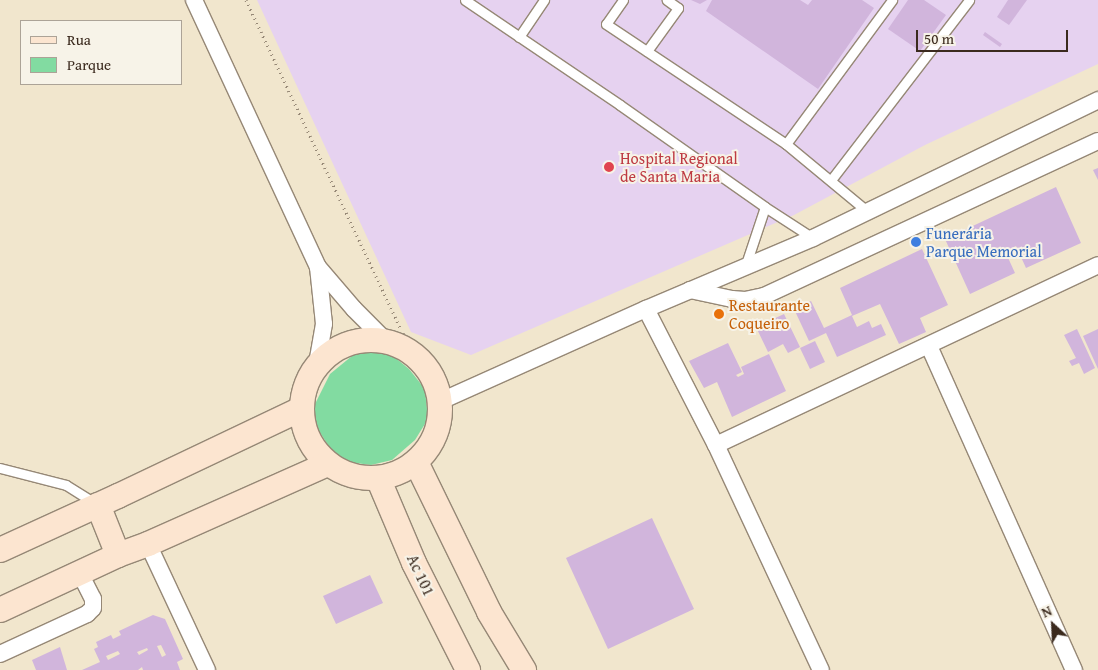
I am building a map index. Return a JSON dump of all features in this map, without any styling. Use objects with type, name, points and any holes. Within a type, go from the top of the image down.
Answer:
[{"type":"street","points":[[194,0],[318,266],[354,309],[385,340],[412,352],[432,373],[441,401],[440,424],[431,445],[416,462],[398,473],[378,478],[360,478],[344,473],[328,464],[314,449],[307,436],[301,409],[305,385],[317,364],[324,324],[318,266]]},
{"type":"street","points":[[441,401],[646,309],[813,238],[1098,100]]},
{"type":"street","points":[[690,290],[745,300],[764,296],[1098,141]]},
{"type":"street","points":[[716,445],[1098,265]]},
{"type":"street","points":[[646,309],[716,445],[821,670]]},
{"type":"street","points":[[317,364],[336,348],[360,340],[385,340]]},
{"type":"street","points":[[929,346],[1074,670]]},
{"type":"street","points":[[0,550],[301,409]]},
{"type":"street","points":[[416,462],[489,612],[524,670]]},
{"type":"street","points":[[0,610],[118,555],[148,544],[328,464]]},
{"type":"street","name":"Ac 101","points":[[378,478],[414,563],[468,670]]},
{"type":"street","points":[[98,505],[118,555]]},
{"type":"street","points":[[148,544],[207,670]]},
{"type":"street","points":[[0,654],[87,614],[93,608],[93,599],[80,572]]},
{"type":"lane","points":[[465,0],[620,105],[765,208],[813,238]]},
{"type":"lane","points":[[519,37],[544,0]]},
{"type":"lane","points":[[623,0],[606,24],[786,144],[867,211]]},
{"type":"lane","points":[[647,50],[678,8],[667,0]]},
{"type":"lane","points":[[786,144],[892,0]]},
{"type":"lane","points":[[831,180],[969,0]]},
{"type":"lane","points":[[745,267],[765,208]]},
{"type":"lane","points":[[0,468],[66,485],[98,505]]},
{"type":"path","points":[[246,0],[412,352]]},
{"type":"shaded area","name":"Hospital Regional de Santa Maria","points":[[257,0],[1098,0],[1098,64],[925,145],[794,215],[471,355],[411,332]]},
{"type":"green space","points":[[358,351],[387,351],[409,369],[425,389],[428,419],[415,440],[392,460],[371,465],[348,462],[331,450],[319,431],[312,410],[330,374]]},
{"type":"building","points":[[691,0],[707,0],[700,4]]},
{"type":"building","points":[[712,0],[800,0],[808,5],[812,0],[862,0],[874,8],[818,89],[706,11]]},
{"type":"building","points":[[908,0],[924,0],[946,15],[920,51],[888,29]]},
{"type":"building","points":[[1008,0],[1027,0],[1009,25],[997,17]]},
{"type":"building","points":[[985,32],[1002,44],[1000,47],[983,35]]},
{"type":"building","points":[[1098,168],[1098,180],[1093,170]]},
{"type":"building","points":[[1056,187],[1081,243],[1026,268],[1016,246],[1005,251],[1015,273],[970,294],[945,239]]},
{"type":"building","points":[[922,249],[948,305],[920,318],[926,332],[899,344],[880,304],[852,316],[857,327],[869,321],[872,328],[881,324],[886,335],[837,357],[826,333],[809,341],[794,309],[811,301],[824,328],[852,315],[840,288]]},
{"type":"building","points":[[784,314],[800,347],[788,353],[783,344],[768,352],[756,327]]},
{"type":"building","points":[[1077,329],[1095,368],[1084,374],[1079,363],[1072,366],[1069,361],[1076,358],[1064,335]]},
{"type":"building","points":[[1098,329],[1098,369],[1083,336]]},
{"type":"building","points":[[815,341],[825,362],[810,369],[800,348]]},
{"type":"building","points":[[728,343],[742,372],[736,375],[738,377],[744,374],[741,367],[769,354],[786,391],[732,417],[717,382],[704,388],[689,361]]},
{"type":"building","points":[[652,518],[694,609],[608,649],[566,558]]},
{"type":"building","points":[[370,575],[383,603],[336,624],[323,596]]},
{"type":"building","points":[[153,615],[165,619],[183,659],[177,662],[180,670],[143,670],[142,667],[138,670],[82,670],[100,662],[94,649],[98,647],[96,642],[111,635],[113,639],[121,635],[119,631]],"holes":[[[161,645],[166,655],[162,657],[157,646]],[[147,648],[148,650],[139,655],[137,652]],[[118,651],[120,654],[108,660],[106,656]]]},
{"type":"building","points":[[60,647],[67,670],[36,670],[32,660]]},
{"type":"place","name":"Hospital Regional de Santa Maria","points":[[609,167]]},
{"type":"place","name":"Funerária Parque Memorial","points":[[916,242]]},
{"type":"place","name":"Restaurante Coqueiro","points":[[719,314]]}]
